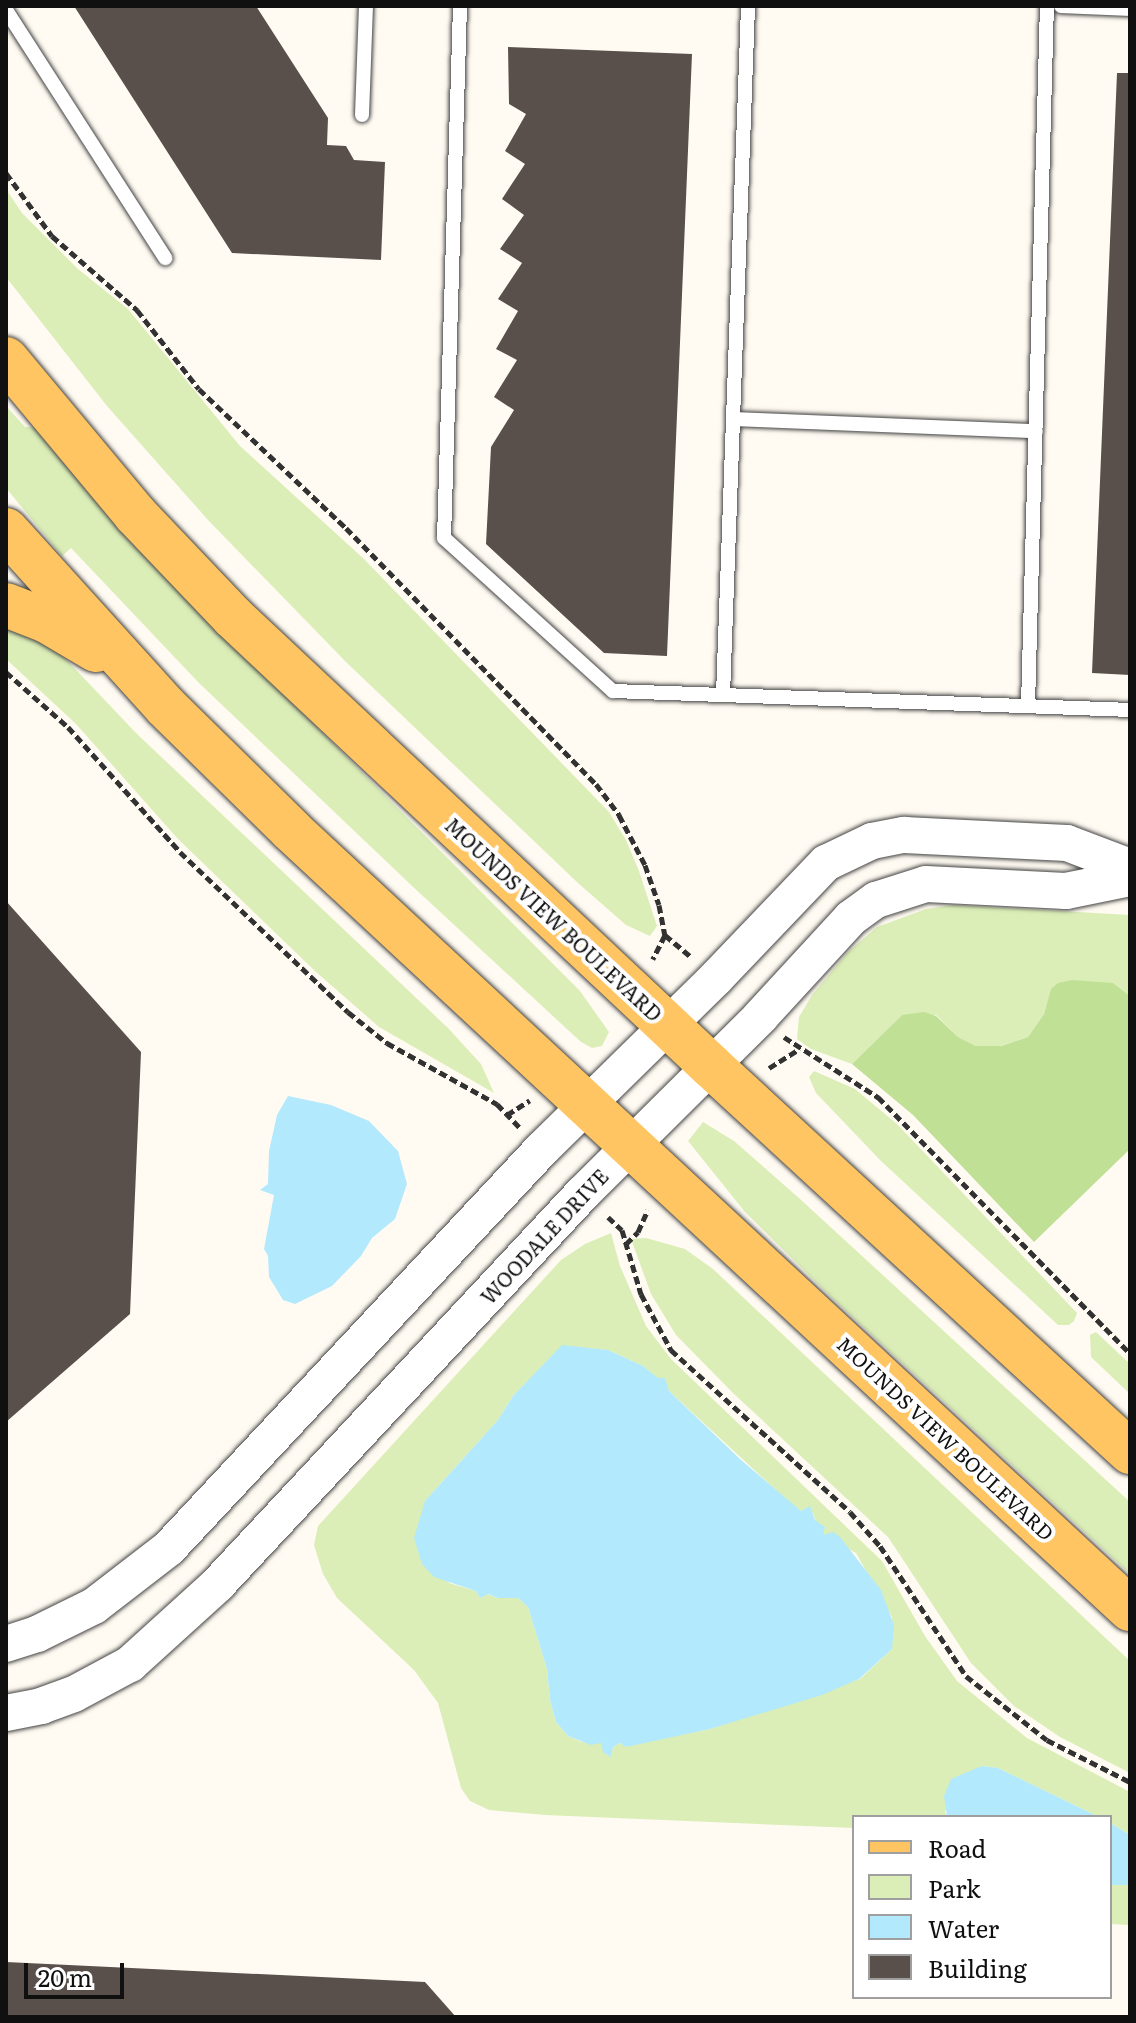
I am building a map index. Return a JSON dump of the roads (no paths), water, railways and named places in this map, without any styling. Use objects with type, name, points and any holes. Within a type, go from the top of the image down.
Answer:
[{"type":"main road","name":"MOUNDS VIEW BOULEVARD","points":[[6,359],[135,514],[233,617],[668,1026],[1130,1452]]},
{"type":"main road","name":"MOUNDS VIEW BOULEVARD","points":[[6,530],[165,706],[291,830],[1130,1609]]},
{"type":"main road","points":[[6,605],[71,634],[165,706]]},
{"type":"street","points":[[6,1644],[37,1634],[94,1606],[169,1548],[574,1092],[668,1026],[826,863],[872,841],[904,835],[1067,843],[1130,867]]},
{"type":"street","name":"WOODALE DRIVE","points":[[6,1713],[41,1706],[105,1679],[130,1664],[217,1585],[631,1145],[724,1078],[851,918],[876,900],[926,884],[1066,891],[1130,878]]},
{"type":"lane","points":[[362,115],[366,6]]},
{"type":"lane","points":[[460,6],[444,538],[613,691],[1130,710]]},
{"type":"lane","points":[[723,695],[748,6]]},
{"type":"lane","points":[[1028,706],[1047,6]]},
{"type":"lane","points":[[1061,6],[1130,9]]},
{"type":"lane","points":[[6,10],[165,258]]},
{"type":"lane","points":[[734,419],[1036,431]]},
{"type":"water","points":[[288,1096],[331,1105],[369,1121],[398,1151],[407,1184],[395,1219],[372,1238],[361,1256],[332,1286],[295,1304],[283,1300],[269,1277],[268,1256],[264,1249],[274,1195],[260,1190],[268,1184],[269,1151],[277,1115]]},
{"type":"water","points":[[562,1345],[608,1350],[643,1366],[658,1378],[665,1378],[669,1391],[740,1459],[801,1511],[810,1506],[815,1520],[825,1527],[823,1535],[833,1532],[840,1537],[881,1590],[894,1625],[892,1649],[859,1679],[822,1695],[710,1729],[626,1747],[620,1743],[613,1747],[611,1757],[603,1752],[601,1743],[591,1745],[568,1736],[556,1722],[547,1669],[528,1607],[518,1598],[498,1598],[488,1594],[480,1598],[476,1591],[434,1577],[422,1564],[414,1538],[425,1501],[498,1420],[513,1396]]},
{"type":"water","points":[[982,1766],[998,1768],[1095,1815],[947,1815],[944,1796],[951,1779]]},
{"type":"water","points":[[1112,1824],[1130,1835],[1130,1885],[1112,1885]]}]
